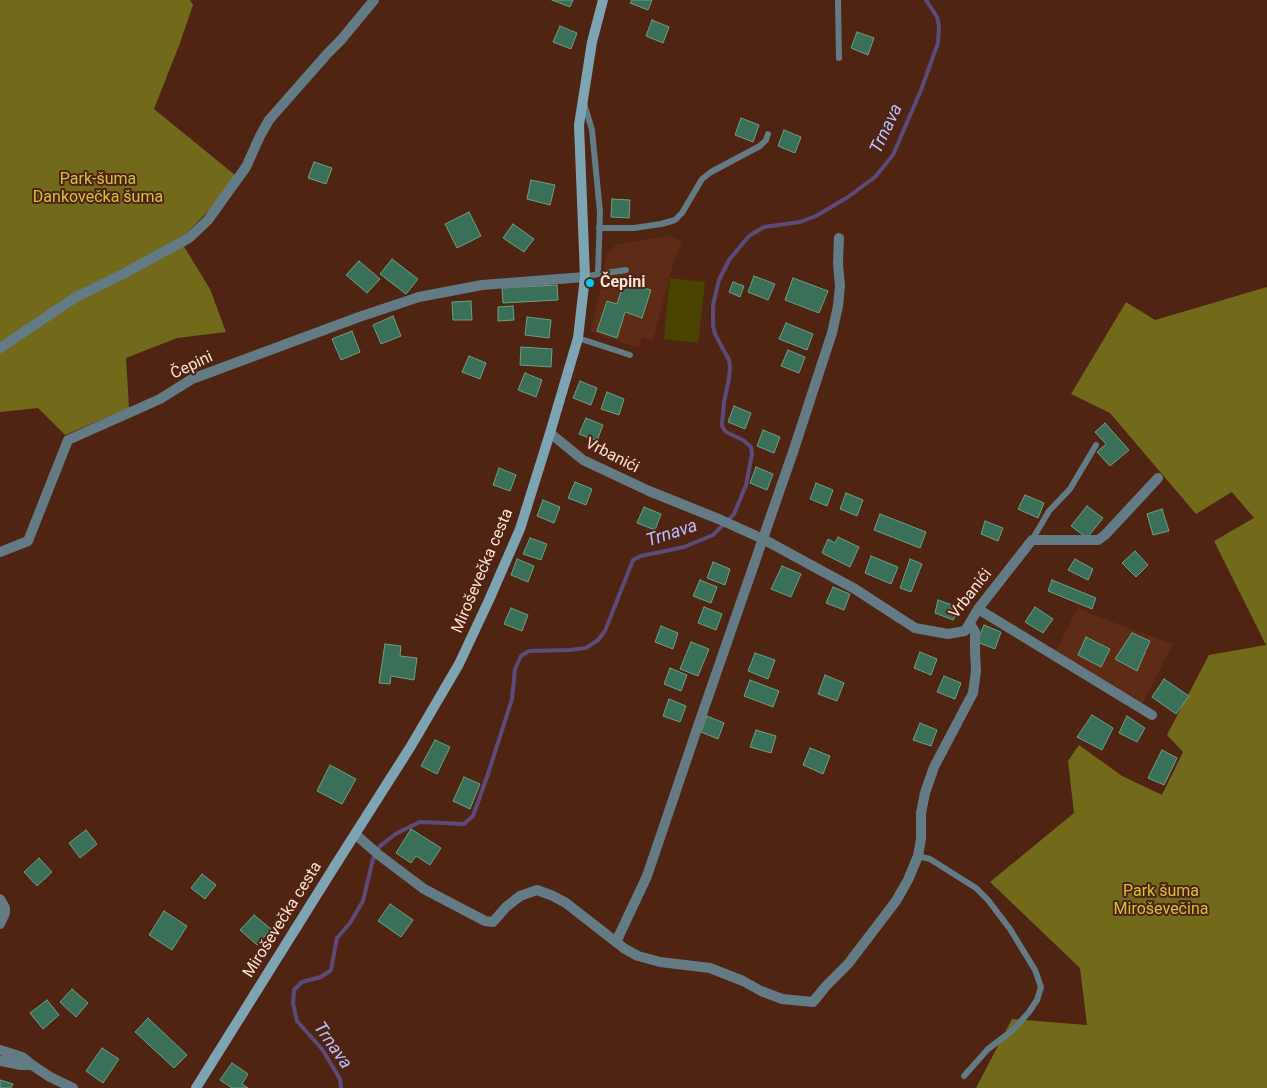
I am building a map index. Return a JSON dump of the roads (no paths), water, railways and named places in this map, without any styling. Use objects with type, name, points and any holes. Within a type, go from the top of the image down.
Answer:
[{"type":"main road","name":"Miroševečka cesta","points":[[196,1088],[412,746],[459,664],[520,529],[578,338],[584,277],[580,125],[592,42],[603,0]]},
{"type":"street","points":[[0,348],[76,297],[189,238],[208,220],[246,167],[269,120],[328,52],[341,40],[374,0]]},
{"type":"street","points":[[616,942],[647,876],[832,333],[839,293],[839,238]]},
{"type":"street","name":"Čepini","points":[[0,552],[28,540],[68,440],[160,399],[192,379],[359,317],[419,297],[482,285],[584,277]]},
{"type":"street","name":"Vrbanići","points":[[550,433],[583,460],[649,491],[763,539],[856,589],[915,628],[948,634],[965,631],[978,609],[1032,540]]},
{"type":"street","points":[[1032,540],[1098,540],[1105,535],[1158,478]]},
{"type":"street","points":[[978,609],[1152,715]]},
{"type":"street","points":[[355,834],[375,852],[424,889],[485,921],[493,922],[506,907],[520,896],[537,890],[566,903],[626,950],[638,956],[660,962],[710,968],[782,999],[813,1002],[848,964],[896,901],[908,880],[918,856],[921,813],[925,793],[934,767],[973,693],[976,671],[975,632],[970,624]]},
{"type":"street","points":[[0,899],[6,914],[0,924]]},
{"type":"street","points":[[0,1050],[22,1057],[50,1077],[73,1088]]},
{"type":"street","points":[[0,1061],[32,1065]]},
{"type":"lane","points":[[838,0],[839,58]]},
{"type":"lane","points":[[583,100],[592,130],[600,212],[598,274]]},
{"type":"lane","points":[[599,228],[634,228],[676,220],[702,179],[711,172],[760,146],[766,140],[768,134]]},
{"type":"lane","points":[[584,277],[626,270]]},
{"type":"lane","points":[[578,338],[630,355]]},
{"type":"lane","points":[[1032,540],[1049,511],[1070,489],[1096,445]]},
{"type":"lane","points":[[918,856],[930,858],[976,888],[988,900],[1010,929],[1035,970],[1041,988],[1030,1012],[1013,1030],[988,1049],[964,1076]]},
{"type":"waterway","name":"Trnava","points":[[341,1088],[340,1079],[322,1049],[297,1021],[293,1003],[294,990],[302,982],[321,977],[331,970],[337,938],[350,923],[363,901],[373,859],[380,846],[397,833],[420,822],[464,824],[473,816],[512,699],[515,669],[521,656],[529,651],[586,648],[598,640],[605,631],[633,560],[641,556],[684,547],[713,535],[734,514],[746,485],[752,454],[751,447],[743,440],[726,432],[722,425],[730,366],[713,326],[713,305],[719,280],[729,260],[749,236],[764,227],[800,222],[816,216],[848,197],[875,177],[893,155],[921,90],[938,43],[939,26],[937,17],[926,0]]},
{"type":"place","name":"Čepini","points":[[590,283]]},
{"type":"park label","name":"Park-šuma Dankovečka šuma","points":[[98,189]]},
{"type":"park label","name":"Park šuma Miroševečina","points":[[1161,901]]}]
